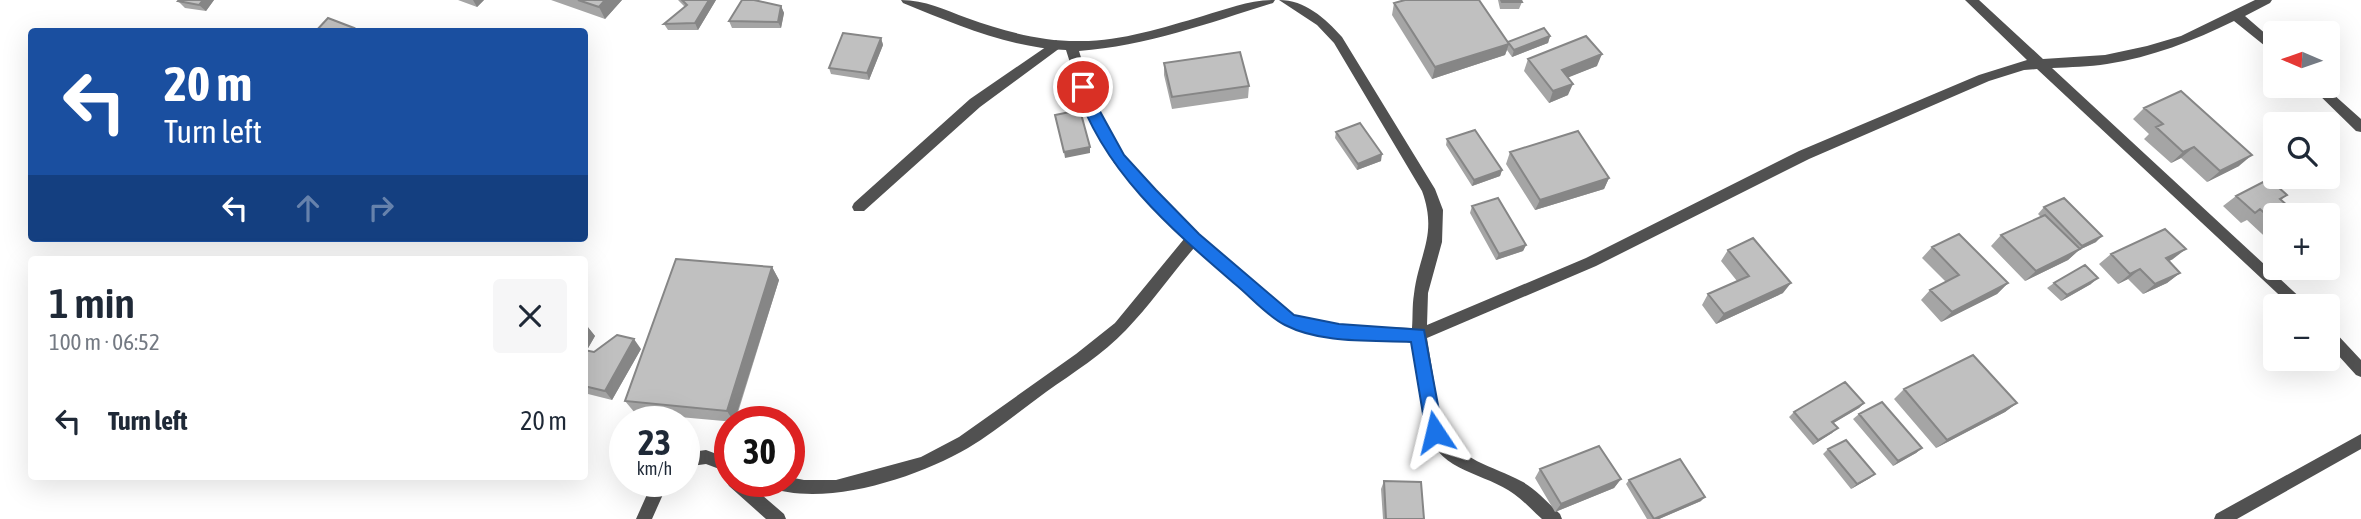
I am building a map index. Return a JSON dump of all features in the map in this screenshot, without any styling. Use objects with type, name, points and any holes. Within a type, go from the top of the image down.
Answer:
[{"type":"street","points":[[906,0],[965,23],[1056,45],[1071,46],[1115,42],[1269,0]]},
{"type":"street","points":[[1285,0],[1321,22],[1338,40],[1428,189],[1436,211],[1435,242],[1421,293],[1419,335],[1435,432],[1443,446],[1483,472],[1518,487],[1554,519]]},
{"type":"street","points":[[1971,0],[2287,294]]},
{"type":"street","points":[[1071,46],[1090,107],[1119,159],[1193,239],[1289,320],[1307,327],[1339,331],[1419,335],[1591,262],[1827,145],[1984,78],[2037,63],[2105,60],[2147,51],[2185,39],[2266,0]]},
{"type":"street","points":[[2236,15],[2263,39]]},
{"type":"street","points":[[859,207],[975,103],[1056,45]]},
{"type":"street","points":[[2329,98],[2361,127]]},
{"type":"street","points":[[805,487],[836,487],[924,463],[964,442],[1082,359],[1120,327],[1193,239]]},
{"type":"street","points":[[2340,348],[2361,370]]},
{"type":"street","points":[[2222,519],[2361,441]]},
{"type":"street","points":[[706,457],[714,464]]},
{"type":"street","points":[[700,458],[714,460]]},
{"type":"street","points":[[644,519],[654,497]]},
{"type":"street","points":[[753,497],[778,519]]},
{"type":"building","points":[[179,0],[203,0],[199,5]]},
{"type":"building","points":[[578,0],[605,0],[599,7]]},
{"type":"building","points":[[682,0],[709,0],[695,23],[664,24],[687,5]]},
{"type":"building","points":[[742,0],[781,6],[778,22],[729,21]]},
{"type":"building","points":[[1405,0],[1479,0],[1509,44],[1435,67],[1394,3]]},
{"type":"building","points":[[1501,0],[1521,0],[1522,2],[1502,2]]},
{"type":"building","points":[[328,18],[354,28],[319,28]]},
{"type":"building","points":[[1544,28],[1550,36],[1514,50],[1508,42]]},
{"type":"building","points":[[843,33],[881,38],[867,73],[829,68]]},
{"type":"building","points":[[1586,36],[1602,54],[1562,70],[1573,84],[1553,91],[1528,59]]},
{"type":"building","points":[[1240,52],[1249,86],[1172,97],[1164,63]]},
{"type":"building","points":[[2181,91],[2252,155],[2220,171],[2194,147],[2183,152],[2156,127],[2163,124],[2144,108]]},
{"type":"building","points":[[1080,110],[1090,147],[1064,152],[1055,115]]},
{"type":"building","points":[[1360,123],[1382,154],[1358,164],[1336,132]]},
{"type":"building","points":[[1475,130],[1502,170],[1474,180],[1447,139]]},
{"type":"building","points":[[1578,131],[1609,178],[1540,200],[1510,152]]},
{"type":"building","points":[[2263,182],[2263,189],[2280,189],[2287,195],[2280,199],[2284,203],[2263,203],[2263,212],[2260,209],[2255,213],[2236,196]]},
{"type":"building","points":[[1498,198],[1526,245],[1499,254],[1472,206]]},
{"type":"building","points":[[2064,198],[2102,236],[2082,246],[2044,207]]},
{"type":"building","points":[[2045,215],[2080,249],[2036,271],[2001,235]]},
{"type":"building","points":[[2165,229],[2186,249],[2166,258],[2180,273],[2155,284],[2140,269],[2130,274],[2111,254]]},
{"type":"building","points":[[1959,234],[2008,283],[1952,312],[1930,290],[1959,275],[1932,247]]},
{"type":"building","points":[[1753,238],[1791,283],[1724,314],[1708,294],[1749,276],[1728,250]]},
{"type":"building","points":[[676,259],[772,267],[729,406],[714,406],[714,410],[700,408],[700,406],[625,401]]},
{"type":"building","points":[[2085,265],[2098,278],[2067,295],[2054,283]]},
{"type":"building","points":[[617,335],[634,339],[605,391],[588,387],[588,351],[594,352]]},
{"type":"building","points":[[1973,355],[2017,403],[1947,440],[1904,389]]},
{"type":"building","points":[[1845,382],[1864,403],[1832,422],[1838,428],[1818,440],[1794,412]]},
{"type":"building","points":[[1882,402],[1922,448],[1898,461],[1859,414]]},
{"type":"building","points":[[1846,440],[1875,474],[1857,484],[1828,449]]},
{"type":"building","points":[[1599,446],[1621,479],[1561,504],[1540,469]]},
{"type":"building","points":[[1680,459],[1705,497],[1654,519],[1629,480]]},
{"type":"building","points":[[1384,481],[1421,482],[1424,519],[1386,519]]},
{"type":"route","points":[[1083,87],[1090,107],[1119,159],[1150,195],[1193,239],[1289,320],[1307,327],[1339,331],[1419,335],[1435,432]]}]
